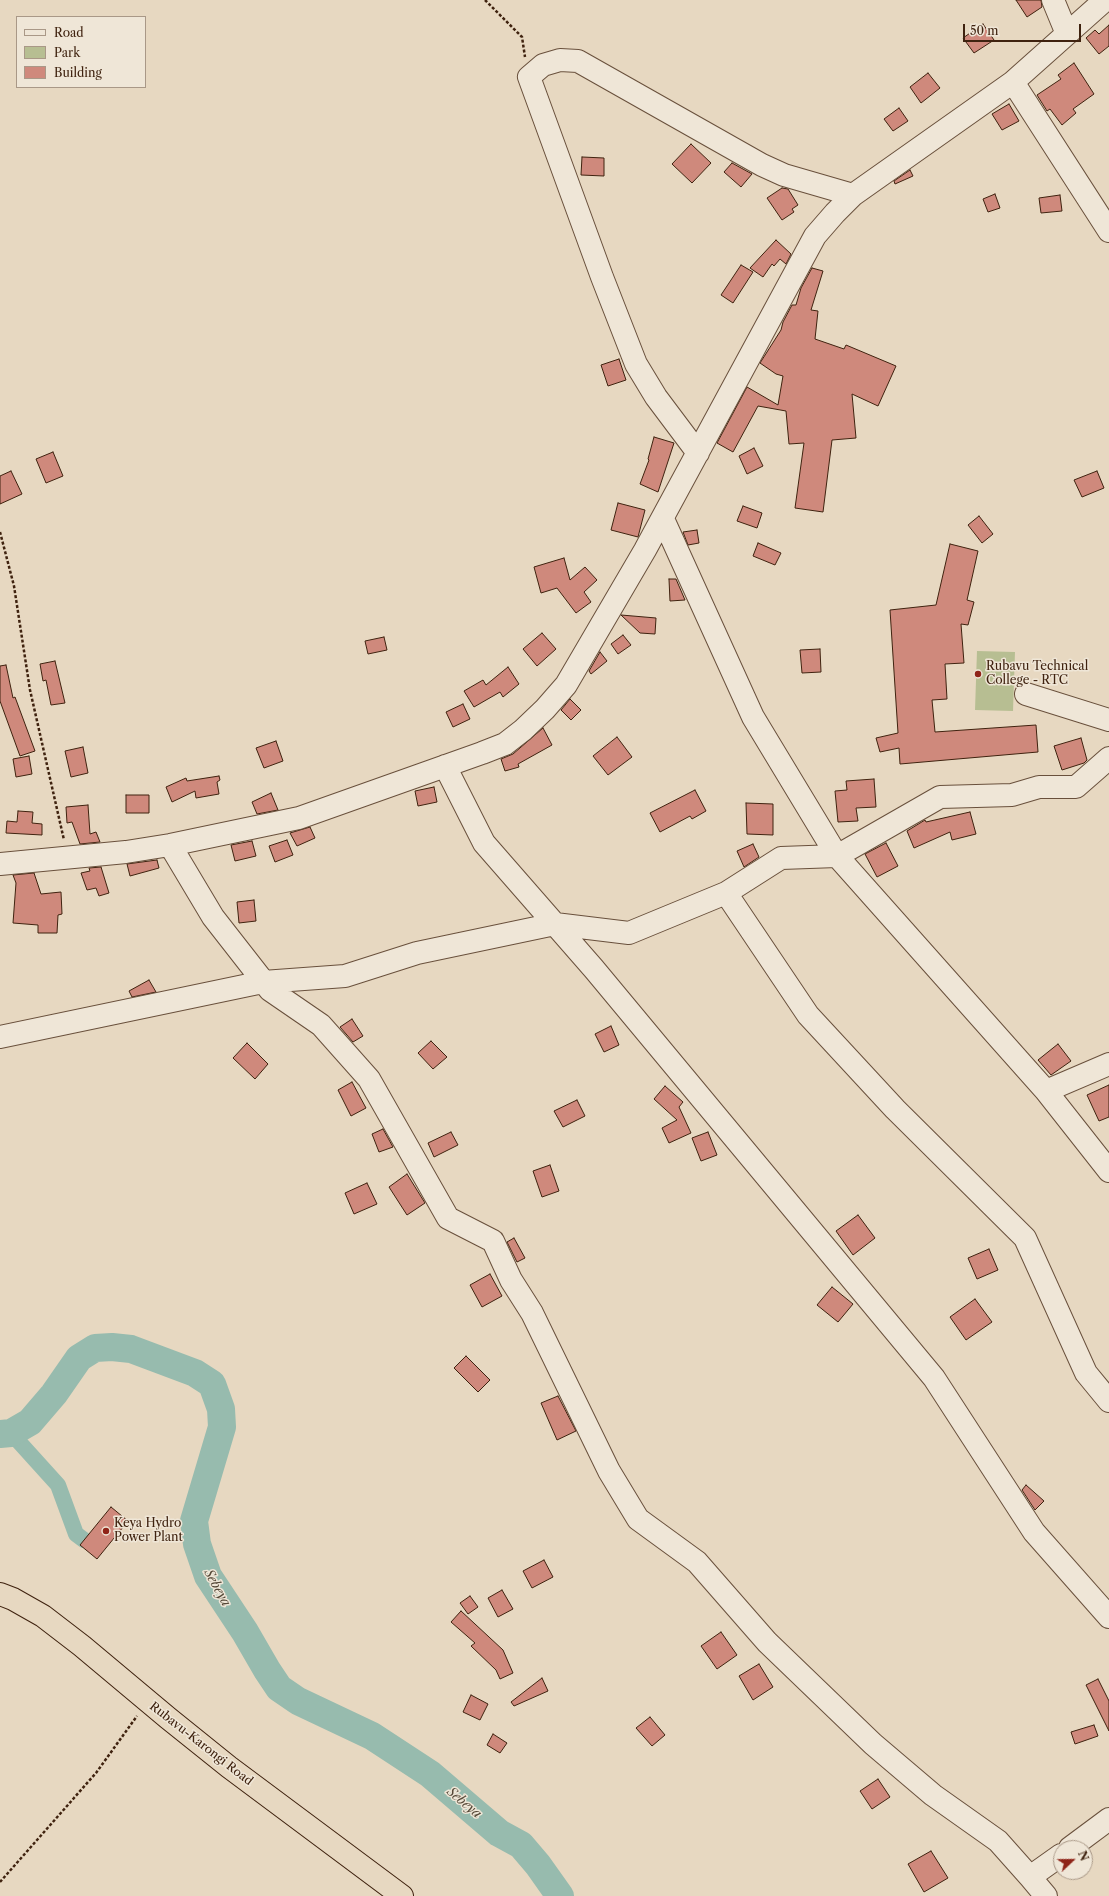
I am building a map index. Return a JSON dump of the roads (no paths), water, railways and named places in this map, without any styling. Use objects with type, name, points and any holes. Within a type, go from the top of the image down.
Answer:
[{"type":"highway","name":"Rubavu-Karongi Road","points":[[0,1594],[13,1599],[43,1616],[82,1646],[229,1767],[402,1896]]},
{"type":"street","points":[[1053,0],[1067,34]]},
{"type":"street","points":[[0,864],[126,852],[170,845],[298,818],[505,744],[523,730],[546,709],[566,685],[662,519],[815,236],[834,213],[853,196],[1013,82],[1105,0]]},
{"type":"street","points":[[698,453],[656,397],[636,364],[602,277],[529,77],[543,65],[560,60],[578,61],[762,165],[784,175],[853,196]]},
{"type":"street","points":[[1013,82],[1109,231]]},
{"type":"street","points":[[662,519],[753,717],[837,856],[1046,1091],[1109,1171]]},
{"type":"street","points":[[1026,694],[1109,720]]},
{"type":"street","points":[[0,1037],[263,982],[345,976],[417,953],[555,924],[629,933],[726,893],[781,858],[837,856],[940,797],[1012,794],[1039,788],[1076,787],[1109,758]]},
{"type":"street","points":[[445,766],[484,843],[604,981],[934,1378],[1034,1532],[1109,1617]]},
{"type":"street","points":[[170,845],[214,917],[263,982],[270,990],[321,1025],[369,1079],[448,1218],[493,1241],[511,1280],[532,1313],[609,1471],[638,1519],[697,1562],[767,1642],[873,1744],[932,1795],[998,1841],[1046,1896]]},
{"type":"street","points":[[726,893],[808,1015],[895,1109],[1025,1238],[1086,1372],[1109,1401]]},
{"type":"street","points":[[1046,1091],[1109,1064]]},
{"type":"street","points":[[1081,1840],[1109,1819]]},
{"type":"street","points":[[1030,1877],[1053,1860]]},
{"type":"waterway","name":"Sebeya","points":[[0,1434],[11,1433],[30,1422],[54,1394],[79,1358],[95,1348],[112,1347],[131,1349],[195,1373],[212,1384],[221,1409],[222,1427],[194,1521],[197,1544],[208,1576],[245,1632],[279,1688],[298,1701],[372,1736],[430,1774],[499,1833],[521,1845],[538,1865],[560,1896]]},
{"type":"waterway","points":[[11,1433],[58,1485],[76,1534],[84,1540]]},
{"type":"place","name":"Rubavu Technical College - RTC","points":[[978,674]]},
{"type":"place","name":"Keya Hydro Power Plant","points":[[106,1531]]}]
